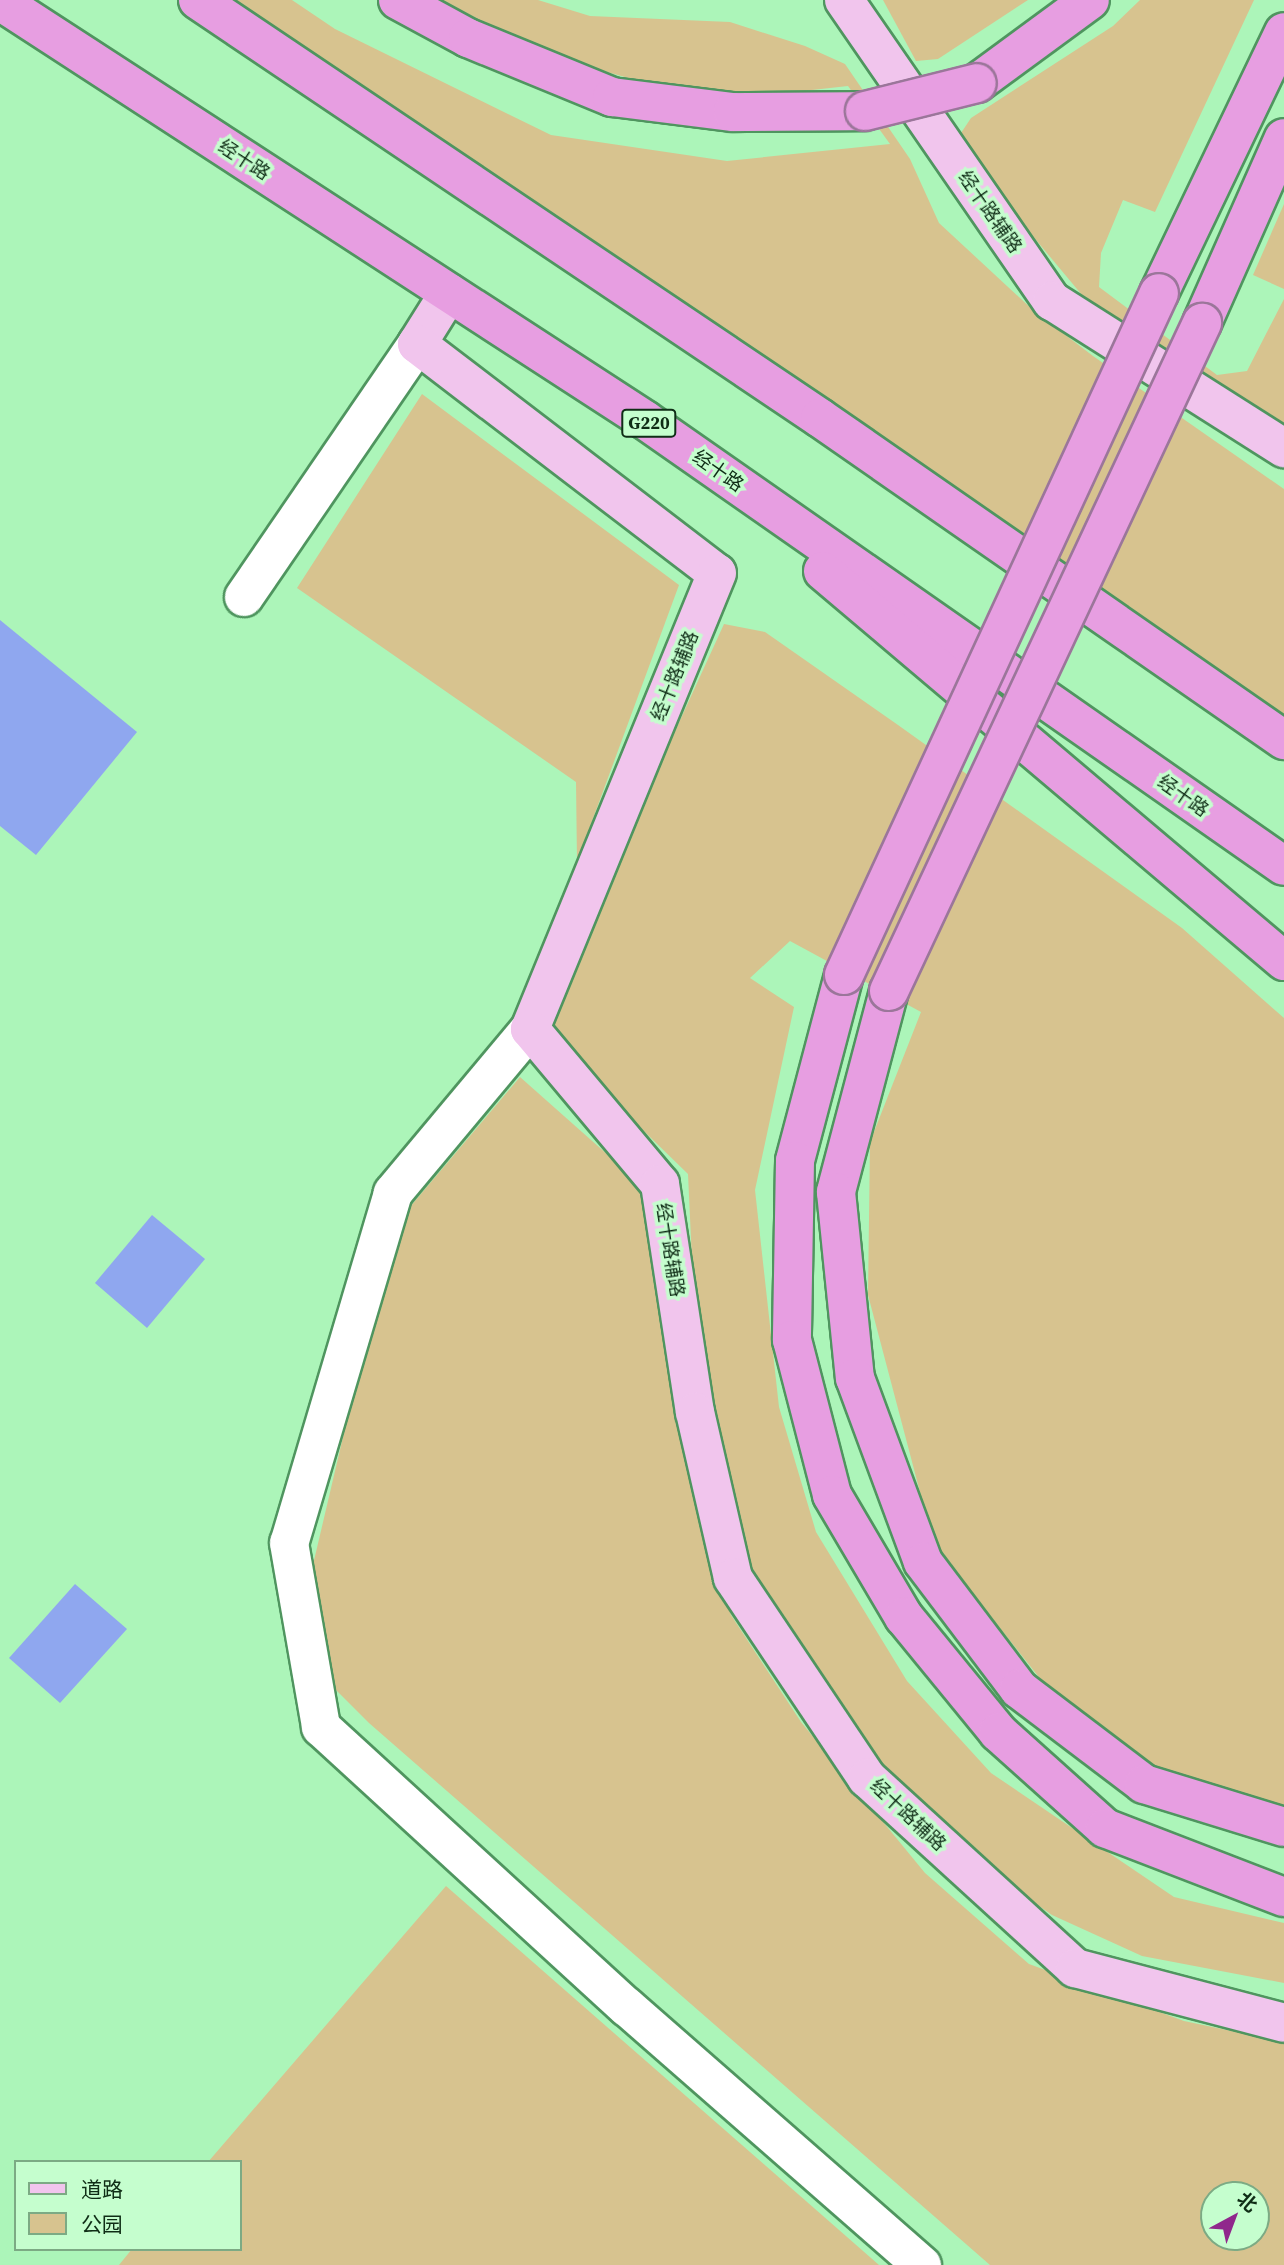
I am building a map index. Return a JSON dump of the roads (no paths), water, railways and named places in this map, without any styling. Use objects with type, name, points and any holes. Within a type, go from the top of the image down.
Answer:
[{"type":"highway","points":[[198,0],[808,411],[1284,740]]},
{"type":"highway","points":[[398,0],[468,38],[612,97],[733,112],[865,111],[977,83],[1090,0]]},
{"type":"highway","name":"经十路","points":[[0,1],[645,420],[1284,866]]},
{"type":"highway","points":[[1284,32],[1159,293],[844,975],[795,1161],[792,1340],[832,1495],[904,1617],[998,1731],[1105,1828],[1284,1897]]},
{"type":"highway","points":[[1284,138],[1202,323],[889,991],[836,1192],[855,1378],[923,1562],[1019,1689],[1144,1784],[1284,1827]]},
{"type":"highway","points":[[645,420],[1284,961]]},
{"type":"main road","name":"经十路辅路","points":[[844,0],[1052,300],[1284,448]]},
{"type":"main road","points":[[417,344],[449,293]]},
{"type":"main road","name":"经十路辅路","points":[[417,344],[717,573],[530,1029],[660,1184],[695,1412],[733,1577],[867,1777],[1075,1968],[1284,2023]]},
{"type":"street","points":[[244,597],[417,344]]},
{"type":"street","points":[[530,1029],[393,1193],[289,1543],[321,1727],[627,2007],[922,2265]]}]
